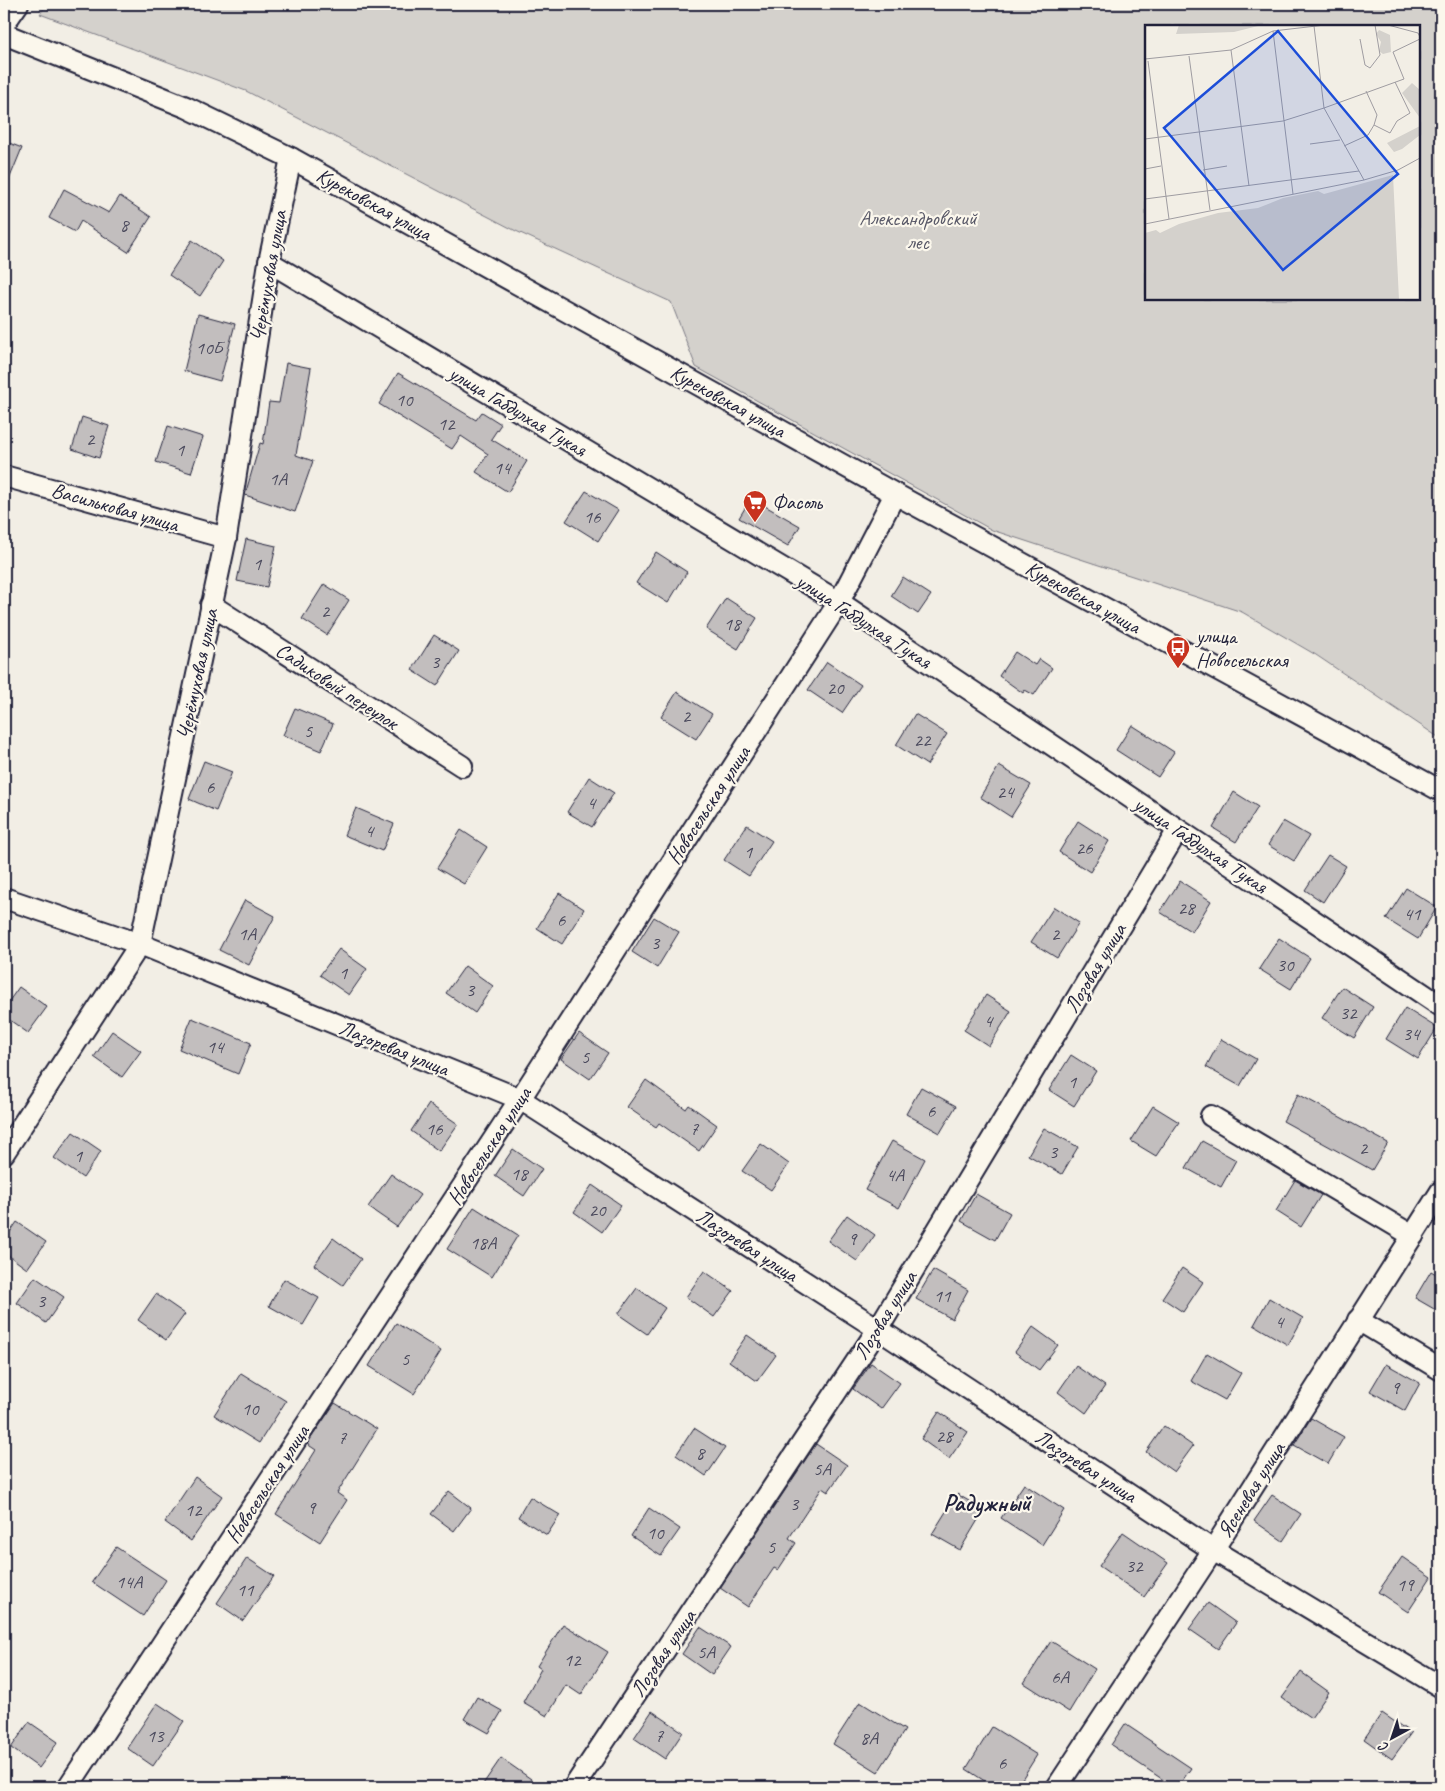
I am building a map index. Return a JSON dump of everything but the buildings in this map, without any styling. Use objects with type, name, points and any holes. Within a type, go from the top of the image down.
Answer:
[{"type":"street","points":[[4,24],[18,4]]},
{"type":"street","name":"Курековская улица","points":[[4,34],[186,107],[291,158],[895,494],[1441,792]]},
{"type":"street","name":"Черёмуховая улица","points":[[4,1154],[140,944],[226,538],[269,262],[291,158]]},
{"type":"street","name":"улица Габдулхая Тукая","points":[[269,262],[838,602],[1441,1006]]},
{"type":"street","name":"Васильковая улица","points":[[4,476],[226,538]]},
{"type":"street","name":"Новосельская улица","points":[[68,1787],[520,1100],[838,602],[895,494]]},
{"type":"street","name":"Садиковый переулок","points":[[212,606],[462,766]]},
{"type":"street","name":"Лозовая улица","points":[[574,1787],[878,1329],[1178,830]]},
{"type":"street","name":"Лазоревая улица","points":[[4,898],[140,944],[520,1100],[878,1329],[1213,1550],[1441,1687]]},
{"type":"street","points":[[1211,1116],[1413,1236]]},
{"type":"street","name":"Ясеневая улица","points":[[1057,1787],[1213,1550],[1441,1191]]},
{"type":"street","points":[[1358,1320],[1441,1370]]},
{"type":"green space","name":"Александровский лес","points":[[47,4],[1441,4],[1441,739],[1316,655],[1242,612],[992,530],[696,367],[671,302],[516,231],[246,91],[40,14]]},
{"type":"place","name":"Фасоль","points":[[755,523]]},
{"type":"place","name":"улица Новосельская","points":[[1178,669]]},
{"type":"district","name":"Радужный","points":[[987,1503]]}]
